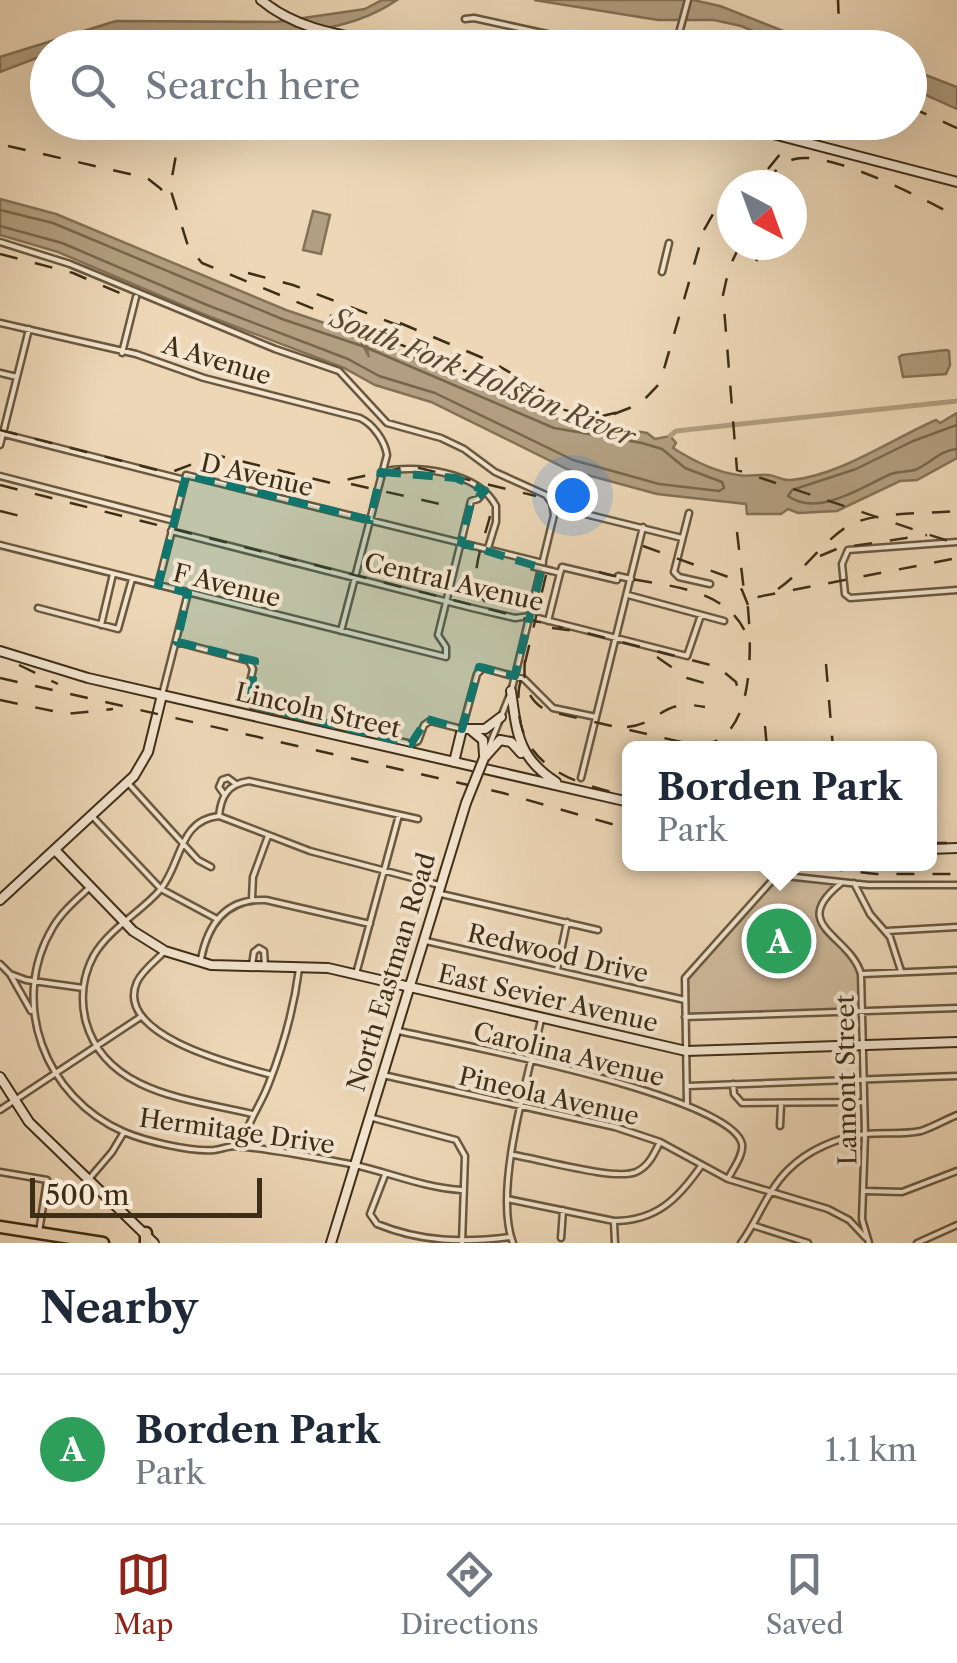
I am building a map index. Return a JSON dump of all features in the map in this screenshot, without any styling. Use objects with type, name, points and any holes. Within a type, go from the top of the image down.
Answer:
[{"type":"main road","points":[[261,0],[275,12],[317,30]]},
{"type":"main road","points":[[796,140],[957,182]]},
{"type":"main road","name":"Lincoln Street","points":[[0,651],[88,678],[622,800]]},
{"type":"main road","points":[[511,691],[514,725],[525,752],[541,771],[564,787]]},
{"type":"main road","points":[[0,900],[128,783],[148,752],[162,695]]},
{"type":"main road","points":[[465,729],[485,729],[502,717]]},
{"type":"main road","points":[[465,729],[483,740],[484,758]]},
{"type":"main road","points":[[454,762],[465,729]]},
{"type":"main road","points":[[484,758],[494,744],[507,740],[530,766],[531,779]]},
{"type":"main road","name":"North Eastman Road","points":[[331,1243],[422,940],[484,758]]},
{"type":"main road","name":"East Sevier Avenue","points":[[55,850],[123,923],[166,951],[200,962],[253,967],[300,965],[356,974],[686,1051],[957,1042]]},
{"type":"main road","points":[[0,1077],[40,1132],[149,1240]]},
{"type":"main road","points":[[0,1226],[103,1243]]},
{"type":"street","points":[[680,30],[688,0]]},
{"type":"street","points":[[465,19],[529,30]]},
{"type":"street","name":"North Eastman Road","points":[[0,242],[70,264],[276,350],[339,371],[390,425],[448,441],[494,472],[550,498],[554,515],[515,676],[484,758]]},
{"type":"street","points":[[662,272],[669,243]]},
{"type":"street","points":[[122,353],[136,297]]},
{"type":"street","name":"A Avenue","points":[[0,322],[156,360],[204,378],[365,420],[386,448],[381,472]]},
{"type":"street","points":[[0,445],[28,330]]},
{"type":"street","points":[[0,373],[16,377]]},
{"type":"street","points":[[0,408],[8,410]]},
{"type":"street","name":"D Avenue","points":[[2,433],[543,563]]},
{"type":"street","points":[[340,632],[381,472],[414,468],[456,478],[485,491],[496,506],[488,549]]},
{"type":"street","points":[[0,476],[174,521]]},
{"type":"street","points":[[158,585],[185,480]]},
{"type":"street","points":[[447,602],[471,501],[485,491]]},
{"type":"street","points":[[577,512],[682,538]]},
{"type":"street","points":[[689,513],[675,574],[710,584]]},
{"type":"street","points":[[580,778],[643,527]]},
{"type":"street","name":"Central Avenue","points":[[171,531],[447,602],[516,618],[530,616],[688,656],[701,615]]},
{"type":"street","points":[[957,542],[848,550],[842,568],[845,594],[850,598],[957,590]]},
{"type":"street","name":"F Avenue","points":[[0,544],[446,658],[446,646],[438,639],[447,602]]},
{"type":"street","name":"D Avenue","points":[[509,554],[530,566],[560,573],[562,567],[617,580],[618,576],[632,579]]},
{"type":"street","points":[[548,621],[560,573]]},
{"type":"street","points":[[100,625],[113,574]]},
{"type":"street","points":[[38,608],[118,628],[132,578]]},
{"type":"street","points":[[162,695],[188,593]]},
{"type":"street","points":[[628,596],[724,621]]},
{"type":"street","points":[[177,642],[249,660],[253,670],[246,695],[253,706],[411,744],[418,741],[424,725],[430,721],[465,729],[480,669],[529,682],[553,708],[596,717]]},
{"type":"street","points":[[224,794],[219,787],[222,780],[228,778],[236,784]]},
{"type":"street","points":[[219,816],[224,794],[236,784],[255,782],[418,819]]},
{"type":"street","points":[[128,783],[198,860],[211,867]]},
{"type":"street","points":[[356,974],[399,815]]},
{"type":"street","points":[[92,816],[161,889],[217,918]]},
{"type":"street","points":[[252,1114],[145,1087],[123,1074],[97,1046],[86,1025],[83,988],[94,956],[161,889],[183,842],[199,821],[219,816],[310,851],[386,870],[438,890],[598,930]]},
{"type":"street","points":[[252,900],[253,877],[268,836]]},
{"type":"street","points":[[687,1104],[685,978],[777,874],[854,883],[957,885]]},
{"type":"street","name":"Lamont Street","points":[[843,882],[820,902],[818,913],[843,948],[857,959],[861,974],[866,1134],[862,1219],[868,1240]]},
{"type":"street","points":[[854,883],[861,891],[862,902],[898,954],[902,971]]},
{"type":"street","name":"Hermitage Drive","points":[[89,888],[52,929],[40,955],[33,1015],[42,1048],[55,1073],[90,1111],[124,1132],[206,1149],[242,1147],[353,1165],[428,1187],[461,1190]]},
{"type":"street","points":[[200,962],[217,918],[232,906],[252,900],[370,924]]},
{"type":"street","points":[[557,970],[567,922]]},
{"type":"street","points":[[884,931],[957,928]]},
{"type":"street","name":"Redwood Drive","points":[[422,940],[685,1000]]},
{"type":"street","points":[[253,967],[254,952],[259,948],[264,952],[265,966]]},
{"type":"street","points":[[166,951],[136,985],[135,1001],[142,1016],[190,1049],[272,1075]]},
{"type":"street","points":[[0,964],[33,1015]]},
{"type":"street","points":[[242,1147],[252,1114],[272,1075],[293,1006],[300,965]]},
{"type":"street","points":[[861,974],[957,970]]},
{"type":"street","points":[[10,974],[34,982],[83,988]]},
{"type":"street","points":[[685,1017],[957,1008]]},
{"type":"street","points":[[0,1110],[142,1016]]},
{"type":"street","points":[[385,1175],[370,1214],[377,1224],[424,1239],[462,1243],[512,1240],[507,1199],[512,1155],[542,1016]]},
{"type":"street","name":"Carolina Avenue","points":[[394,1030],[644,1088],[687,1104],[736,1133],[742,1143],[728,1179]]},
{"type":"street","name":"Pineola Avenue","points":[[380,1074],[615,1127],[660,1142],[728,1179],[828,1210],[849,1220],[868,1240]]},
{"type":"street","points":[[688,1086],[957,1076]]},
{"type":"street","points":[[733,1084],[734,1094],[742,1103],[864,1102]]},
{"type":"street","points":[[780,1126],[781,1104]]},
{"type":"street","points":[[741,1243],[770,1193],[788,1170],[812,1152],[866,1134],[921,1130],[957,1115]]},
{"type":"street","points":[[368,1116],[456,1140],[465,1156],[462,1243]]},
{"type":"street","points":[[88,1179],[124,1132]]},
{"type":"street","points":[[512,1155],[614,1176],[636,1172],[650,1162],[660,1142]]},
{"type":"street","points":[[507,1199],[614,1220],[642,1218],[668,1206],[702,1166]]},
{"type":"street","points":[[0,1172],[48,1180],[38,1233]]},
{"type":"street","points":[[864,1190],[902,1192],[955,1172],[957,1179]]},
{"type":"street","points":[[561,1238],[563,1210]]},
{"type":"street","points":[[614,1220],[615,1243]]},
{"type":"street","points":[[917,1243],[957,1225]]},
{"type":"street","points":[[754,1226],[808,1243]]},
{"type":"highlighted area","points":[[381,472],[456,478],[485,491],[471,503],[461,543],[542,568],[515,676],[479,667],[462,729],[427,719],[411,744],[250,704],[255,661],[177,642],[188,593],[158,585],[186,475],[370,520]]},
{"type":"shaded area","points":[[776,876],[840,884],[823,900],[820,921],[856,961],[861,974],[861,1009],[688,1014],[688,978]]},
{"type":"water","points":[[382,0],[397,0],[369,16],[312,30],[87,30],[116,21],[276,22],[365,9]]},
{"type":"water","points":[[534,0],[693,0],[720,6],[781,30],[751,30],[714,20],[658,20]]},
{"type":"water","points":[[30,48],[30,61],[0,72],[0,57]]},
{"type":"water","points":[[927,76],[957,87],[957,109],[927,96]]},
{"type":"water","points":[[0,199],[56,214],[286,310],[357,334],[369,357],[364,336],[557,418],[647,433],[655,439],[670,436],[676,443],[673,448],[721,471],[788,480],[809,477],[957,413],[957,458],[917,480],[900,481],[837,511],[798,513],[788,509],[781,514],[747,514],[746,504],[657,494],[569,470],[431,402],[375,385],[344,368],[58,252],[0,235]]},
{"type":"water","points":[[313,211],[330,215],[321,254],[303,250]]},
{"type":"water","points":[[946,350],[950,365],[946,374],[903,377],[899,357],[902,355]]},
{"type":"waterway","points":[[670,436],[676,431],[957,401]]},
{"type":"railway","points":[[837,30],[838,0]]},
{"type":"railway","points":[[927,115],[957,128]]},
{"type":"railway","points":[[179,140],[170,188],[188,246],[202,263],[550,406],[594,418],[627,410]]},
{"type":"railway","points":[[768,169],[787,140]]},
{"type":"railway","points":[[8,146],[147,178],[161,189],[169,204]]},
{"type":"railway","points":[[777,170],[795,159],[830,162],[877,178],[957,217]]},
{"type":"railway","points":[[614,414],[640,404],[660,383],[704,230],[717,211]]},
{"type":"railway","points":[[0,254],[73,273],[129,297]]},
{"type":"railway","points":[[733,260],[723,295],[737,470],[957,544]]},
{"type":"railway","points":[[248,273],[293,285],[408,329]]},
{"type":"railway","points":[[400,323],[490,361],[544,392]]},
{"type":"railway","points":[[0,430],[169,473],[216,455],[331,483],[411,466],[536,496]]},
{"type":"railway","points":[[351,484],[440,504]]},
{"type":"railway","points":[[0,485],[563,628]]},
{"type":"railway","points":[[0,511],[28,518]]},
{"type":"railway","points":[[778,589],[821,548],[859,521],[886,515],[957,511]]},
{"type":"railway","points":[[490,516],[476,581],[486,602],[497,610]]},
{"type":"railway","points":[[737,532],[744,591]]},
{"type":"railway","points":[[820,556],[839,548],[927,535]]},
{"type":"railway","points":[[643,546],[731,578],[748,605]]},
{"type":"railway","points":[[714,741],[728,732],[746,691],[750,641],[747,599],[957,558]]},
{"type":"railway","points":[[599,572],[703,595],[721,604],[747,636]]},
{"type":"railway","points":[[546,575],[519,688],[524,735],[548,766],[585,784],[622,794]]},
{"type":"railway","points":[[552,628],[583,632],[718,667],[736,682],[741,702]]},
{"type":"railway","points":[[657,657],[687,678],[704,683]]},
{"type":"railway","points":[[525,660],[527,689],[547,711],[677,741]]},
{"type":"railway","points":[[826,664],[832,741]]},
{"type":"railway","points":[[19,665],[58,684]]},
{"type":"railway","points":[[0,678],[503,793],[622,827]]},
{"type":"railway","points":[[0,700],[67,714],[113,709]]},
{"type":"railway","points":[[627,727],[639,725],[670,708],[705,707]]},
{"type":"railway","points":[[765,726],[766,741]]},
{"type":"railway","points":[[937,843],[957,843]]},
{"type":"railway","points":[[850,871],[957,874]]},
{"type":"place","name":"Borden Park","points":[[779,941]]},
{"type":"water label","name":"South Fork Holston River","points":[[483,377]]}]
